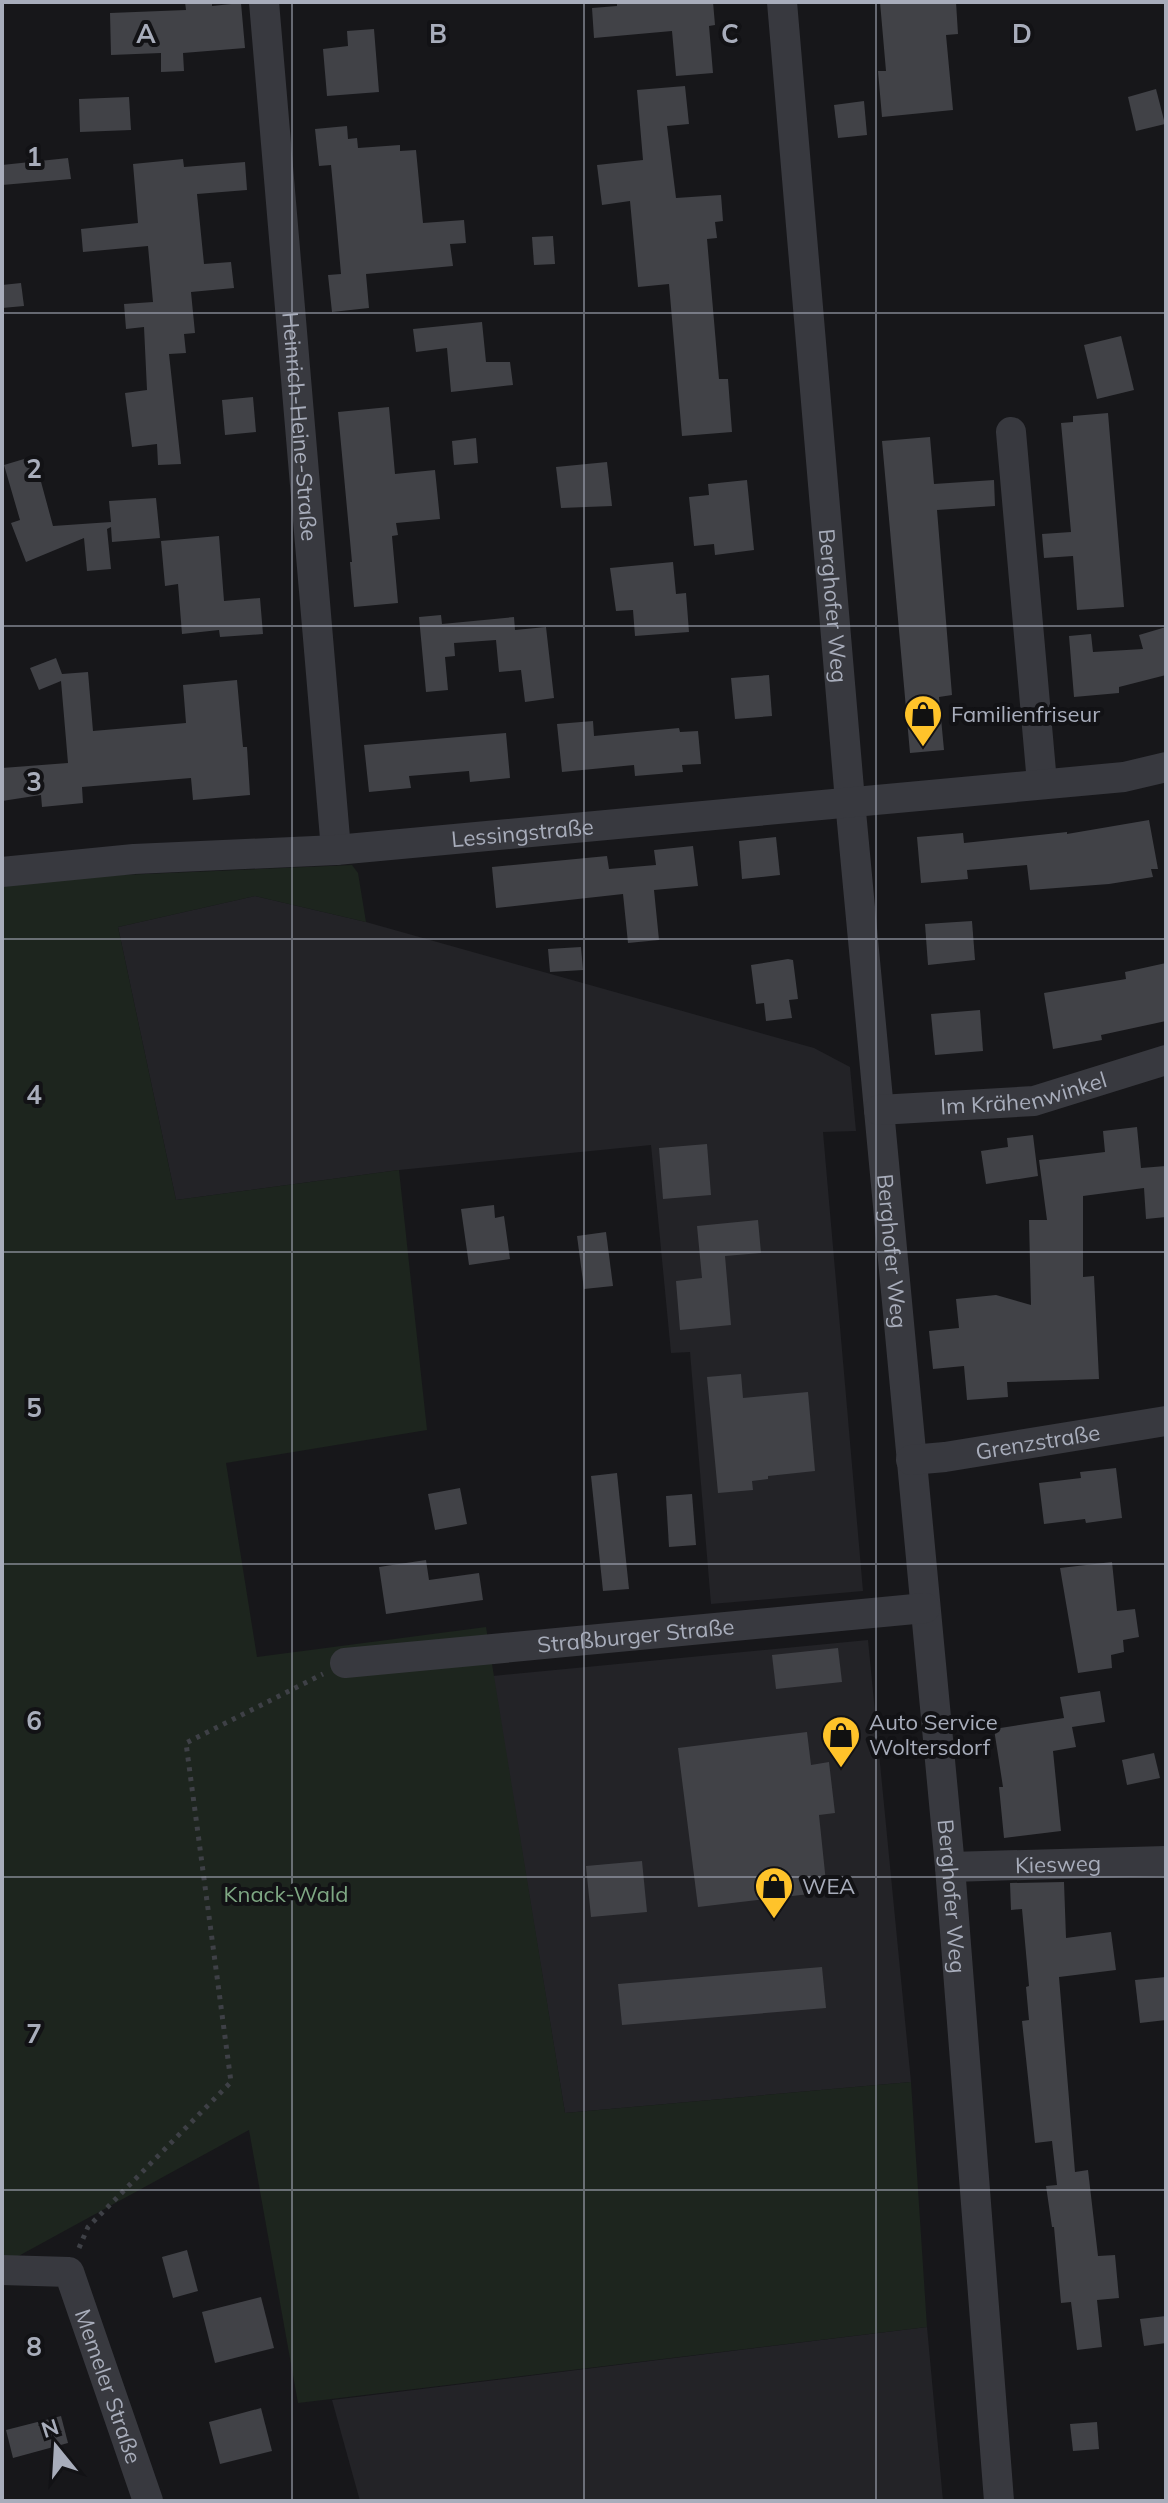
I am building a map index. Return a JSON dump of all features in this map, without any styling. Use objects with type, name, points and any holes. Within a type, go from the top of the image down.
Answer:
[{"type":"street","name":"Heinrich-Heine-Straße","points":[[264,2],[336,850]]},
{"type":"street","name":"Berghofer Weg","points":[[782,2],[850,801],[950,1867],[999,2501]]},
{"type":"street","points":[[1011,432],[1042,783]]},
{"type":"street","name":"Lessingstraße","points":[[2,872],[134,859],[336,850],[1124,777],[1166,767]]},
{"type":"street","name":"Im Krähenwinkel","points":[[879,1110],[1034,1101],[1166,1060]]},
{"type":"street","name":"Grenzstraße","points":[[911,1460],[1166,1421]]},
{"type":"street","name":"Straßburger Straße","points":[[345,1663],[925,1608]]},
{"type":"street","name":"Kiesweg","points":[[950,1867],[1166,1861]]},
{"type":"street","points":[[2,2270],[69,2272]]},
{"type":"street","name":"Memeler Straße","points":[[69,2272],[148,2501]]},
{"type":"path","points":[[69,2272],[88,2227],[231,2082],[186,1743],[345,1663]]},
{"type":"shaded area","points":[[255,896],[366,922],[814,1048],[850,1067],[856,1131],[823,1132],[863,1591],[711,1604],[690,1352],[671,1353],[651,1145],[399,1170],[176,1200],[118,927]]},
{"type":"shaded area","points":[[868,1640],[911,2082],[565,2113],[493,1676]]},
{"type":"shaded area","points":[[927,2327],[943,2501],[360,2501],[332,2400]]},
{"type":"green space","name":"Knack-Wald","points":[[352,865],[358,873],[366,922],[255,896],[118,927],[176,1200],[399,1170],[427,1430],[226,1463],[257,1657],[486,1627],[565,2113],[911,2082],[927,2327],[298,2403],[249,2130],[2,2265],[2,887],[52,878]]},
{"type":"building","points":[[185,2],[212,2],[212,6],[241,3],[245,48],[183,53],[184,71],[161,72],[161,53],[111,55],[110,13],[186,10]]},
{"type":"building","points":[[617,2],[713,2],[715,25],[709,26],[713,73],[676,76],[672,31],[594,38],[592,8],[617,6]]},
{"type":"building","points":[[880,2],[956,2],[958,34],[946,35],[953,110],[882,117],[878,71],[886,71]]},
{"type":"building","points":[[374,29],[379,92],[327,96],[323,49],[348,46],[347,31]]},
{"type":"building","points":[[685,86],[689,124],[667,126],[676,198],[721,195],[723,221],[715,222],[717,238],[707,239],[719,379],[728,379],[732,432],[682,436],[669,284],[638,287],[630,201],[602,205],[597,165],[643,160],[637,90]]},
{"type":"building","points":[[1156,89],[1165,124],[1136,131],[1128,97]]},
{"type":"building","points":[[129,97],[131,130],[80,132],[79,99]]},
{"type":"building","points":[[864,101],[867,135],[838,138],[834,105]]},
{"type":"building","points":[[347,126],[348,139],[357,138],[358,148],[400,145],[400,151],[416,150],[423,223],[464,220],[466,243],[450,244],[453,266],[366,274],[369,308],[332,312],[328,275],[341,274],[336,218],[331,165],[319,166],[315,129]]},
{"type":"building","points":[[68,158],[71,179],[2,185],[2,165]]},
{"type":"building","points":[[183,159],[184,167],[245,162],[247,190],[197,194],[204,264],[231,262],[234,288],[191,292],[195,333],[184,334],[186,353],[169,354],[181,464],[158,465],[157,444],[132,447],[125,393],[147,390],[144,327],[126,329],[124,304],[153,302],[148,246],[83,252],[81,229],[138,223],[133,164]]},
{"type":"building","points":[[553,236],[555,264],[534,265],[532,237]]},
{"type":"building","points":[[21,283],[24,306],[2,308],[2,285]]},
{"type":"building","points":[[482,322],[486,362],[510,362],[513,385],[451,392],[447,348],[416,352],[413,329]]},
{"type":"building","points":[[1121,336],[1134,390],[1097,399],[1084,345]]},
{"type":"building","points":[[253,397],[256,432],[225,435],[222,400]]},
{"type":"building","points":[[389,407],[395,474],[435,470],[440,519],[396,523],[398,535],[392,536],[398,603],[354,607],[338,412]]},
{"type":"building","points":[[1108,413],[1124,607],[1077,610],[1073,556],[1044,558],[1042,534],[1071,532],[1061,423],[1073,422],[1073,416]]},
{"type":"building","points":[[930,437],[934,484],[994,480],[995,506],[937,510],[952,695],[939,697],[944,750],[910,753],[882,441]]},
{"type":"building","points":[[476,438],[478,463],[454,465],[452,441]]},
{"type":"building","points":[[34,456],[53,526],[111,522],[109,501],[156,498],[160,538],[112,542],[111,527],[107,529],[111,569],[87,571],[84,538],[26,562],[11,523],[20,520],[4,465]]},
{"type":"building","points":[[607,462],[612,506],[561,508],[556,467]]},
{"type":"building","points":[[747,480],[754,550],[715,555],[714,544],[694,546],[689,497],[709,495],[708,484]]},
{"type":"building","points":[[219,536],[224,601],[260,598],[263,634],[220,637],[219,630],[182,634],[178,584],[165,586],[161,541]]},
{"type":"building","points":[[673,562],[676,594],[686,593],[689,632],[635,636],[633,610],[616,611],[610,568]]},
{"type":"building","points":[[441,615],[442,624],[514,617],[515,630],[546,627],[554,698],[525,702],[521,670],[499,672],[496,640],[454,643],[455,656],[445,657],[448,690],[426,692],[419,617]]},
{"type":"building","points":[[1166,627],[1166,675],[1119,687],[1119,693],[1074,697],[1069,636],[1091,634],[1093,652],[1143,649],[1139,635]]},
{"type":"building","points":[[56,658],[62,674],[88,672],[93,731],[186,723],[183,685],[237,680],[243,747],[247,747],[250,795],[193,800],[191,778],[82,787],[83,803],[42,807],[41,795],[2,801],[2,768],[68,763],[61,681],[39,690],[30,668]]},
{"type":"building","points":[[769,675],[772,716],[735,719],[731,678]]},
{"type":"building","points":[[593,721],[594,736],[679,728],[680,732],[698,731],[701,764],[682,765],[683,772],[635,776],[634,765],[562,772],[557,724]]},
{"type":"building","points":[[506,733],[510,778],[470,782],[469,771],[409,776],[411,788],[369,792],[364,745]]},
{"type":"building","points":[[1149,820],[1158,869],[1151,869],[1153,877],[1030,890],[1027,865],[967,870],[968,879],[921,883],[917,837],[963,833],[964,843],[1067,834]]},
{"type":"building","points":[[776,837],[780,875],[742,879],[739,841]]},
{"type":"building","points":[[693,846],[698,886],[654,890],[659,940],[628,943],[623,894],[496,908],[492,867],[607,856],[609,869],[656,865],[654,850]]},
{"type":"building","points":[[972,921],[975,960],[928,965],[925,924]]},
{"type":"building","points":[[581,947],[583,970],[550,972],[548,949]]},
{"type":"building","points":[[793,960],[798,999],[789,1000],[792,1018],[766,1021],[764,1003],[756,1004],[751,965]]},
{"type":"building","points":[[1166,963],[1166,1021],[1101,1035],[1102,1040],[1053,1049],[1044,993],[1126,979],[1125,972]]},
{"type":"building","points":[[980,1010],[983,1051],[935,1055],[931,1014]]},
{"type":"building","points":[[1137,1127],[1141,1168],[1166,1166],[1166,1217],[1146,1219],[1144,1188],[1083,1196],[1083,1277],[1094,1276],[1099,1379],[1007,1382],[1008,1397],[967,1400],[964,1366],[933,1369],[929,1331],[959,1328],[956,1299],[996,1295],[1031,1305],[1029,1220],[1047,1220],[1039,1160],[1105,1152],[1103,1131]]},
{"type":"building","points":[[1033,1135],[1038,1176],[986,1184],[981,1151],[1008,1147],[1007,1138]]},
{"type":"building","points":[[707,1144],[711,1195],[663,1199],[659,1148]]},
{"type":"building","points":[[494,1205],[495,1218],[504,1216],[510,1259],[469,1265],[461,1209]]},
{"type":"building","points":[[758,1220],[761,1253],[725,1256],[731,1325],[680,1330],[676,1281],[702,1278],[697,1226]]},
{"type":"building","points":[[606,1232],[613,1286],[584,1289],[577,1236]]},
{"type":"building","points":[[741,1374],[743,1398],[808,1392],[815,1471],[768,1476],[768,1479],[752,1481],[753,1490],[718,1493],[707,1377]]},
{"type":"building","points":[[1116,1468],[1122,1518],[1044,1524],[1039,1483],[1081,1478],[1080,1472]]},
{"type":"building","points":[[617,1473],[629,1589],[603,1591],[591,1476]]},
{"type":"building","points":[[460,1488],[467,1524],[435,1530],[428,1494]]},
{"type":"building","points":[[692,1494],[696,1545],[669,1547],[666,1496]]},
{"type":"building","points":[[426,1560],[429,1580],[479,1573],[483,1600],[386,1614],[379,1567]]},
{"type":"building","points":[[1112,1562],[1117,1611],[1135,1609],[1139,1637],[1123,1640],[1124,1652],[1111,1655],[1112,1668],[1078,1673],[1060,1568]]},
{"type":"building","points":[[838,1648],[842,1682],[776,1689],[772,1655]]},
{"type":"building","points":[[1100,1691],[1105,1722],[1072,1727],[1076,1747],[1053,1751],[1061,1831],[1004,1838],[999,1787],[1003,1787],[994,1729],[1064,1718],[1060,1697]]},
{"type":"building","points":[[807,1732],[811,1765],[829,1762],[835,1813],[819,1815],[827,1892],[698,1907],[678,1748]]},
{"type":"building","points":[[1154,1753],[1160,1778],[1127,1785],[1122,1760]]},
{"type":"building","points":[[642,1861],[647,1912],[591,1917],[586,1866]]},
{"type":"building","points":[[1064,1882],[1066,1938],[1111,1932],[1116,1970],[1059,1977],[1075,2172],[1088,2170],[1098,2256],[1115,2255],[1119,2298],[1097,2300],[1102,2347],[1077,2350],[1071,2302],[1061,2303],[1054,2227],[1046,2186],[1057,2185],[1052,2141],[1035,2143],[1022,2021],[1029,2020],[1026,1987],[1029,1986],[1022,1909],[1011,1910],[1010,1883]]},
{"type":"building","points":[[822,1967],[826,2008],[622,2025],[618,1984]]},
{"type":"building","points":[[1166,1977],[1166,2020],[1140,2023],[1135,1980]]},
{"type":"building","points":[[187,2250],[198,2291],[173,2298],[162,2257]]},
{"type":"building","points":[[261,2297],[274,2348],[215,2363],[202,2312]]},
{"type":"building","points":[[1166,2316],[1166,2343],[1144,2346],[1140,2319]]},
{"type":"building","points":[[261,2408],[272,2451],[220,2464],[209,2422]]},
{"type":"building","points":[[61,2416],[68,2443],[13,2458],[6,2430]]},
{"type":"building","points":[[1097,2422],[1099,2449],[1073,2451],[1070,2424]]},
{"type":"place","name":"Familienfriseur","points":[[923,748]]},
{"type":"place","name":"Auto Service Woltersdorf","points":[[841,1769]]},
{"type":"place","name":"WEA","points":[[774,1920]]}]
